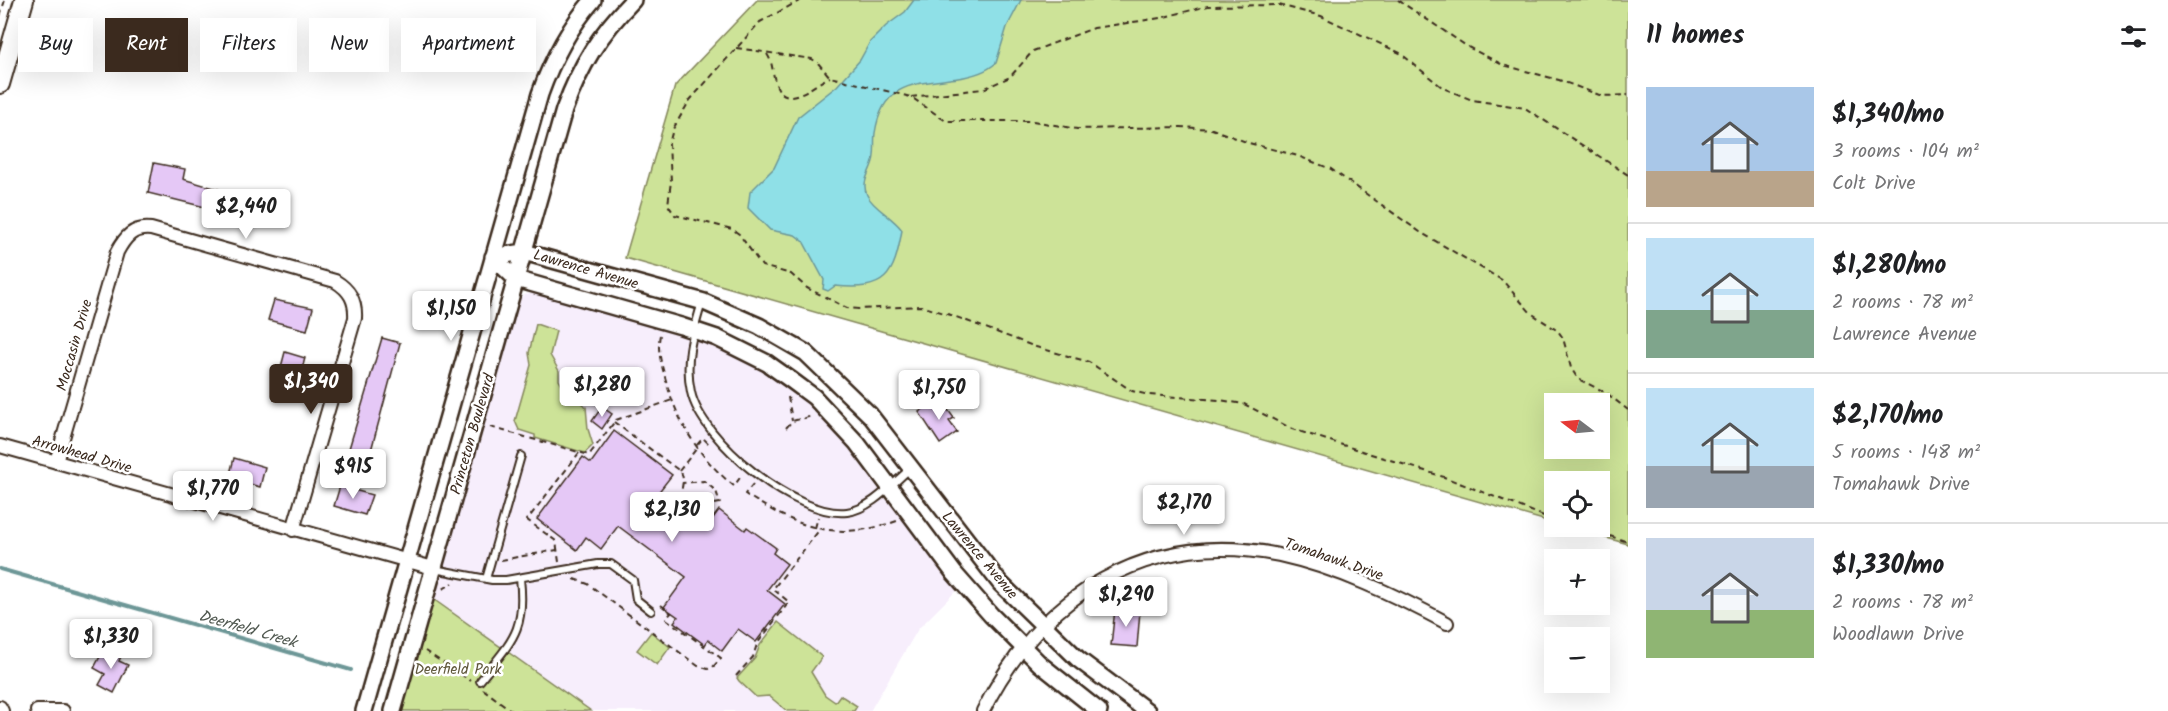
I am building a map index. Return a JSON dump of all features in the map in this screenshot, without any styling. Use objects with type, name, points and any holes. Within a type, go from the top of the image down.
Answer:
[{"type":"main road","points":[[0,84],[24,0]]},
{"type":"street","name":"Princeton Boulevard","points":[[364,711],[548,71],[571,29],[593,0]]},
{"type":"street","name":"Princeton Boulevard","points":[[393,711],[564,110],[576,78],[598,39],[633,0]]},
{"type":"street","name":"Moccasin Drive","points":[[56,462],[117,252],[124,237],[133,231],[151,229],[335,281],[344,286],[354,301],[355,318],[293,530]]},
{"type":"street","name":"Lawrence Avenue","points":[[493,257],[524,252],[702,301],[759,326],[806,354],[858,402],[1000,583],[1078,658],[1147,711]]},
{"type":"street","name":"Lawrence Avenue","points":[[493,257],[516,279],[694,330],[740,349],[767,363],[814,398],[857,443],[954,573],[1023,648],[1099,711]]},
{"type":"street","name":"Arrowhead Drive","points":[[0,446],[433,568]]},
{"type":"street","name":"Tomahawk Drive","points":[[983,711],[1001,678],[1023,648],[1043,626],[1083,591],[1122,569],[1166,554],[1218,549],[1280,555],[1403,600],[1447,623]]},
{"type":"street","points":[[0,707],[2,711]]},
{"type":"street","points":[[37,711],[63,711]]},
{"type":"lane","points":[[702,301],[688,356],[691,393],[697,411],[731,454],[780,490],[798,500],[846,512],[860,508],[911,468]]},
{"type":"lane","points":[[486,579],[521,456]]},
{"type":"lane","points":[[433,568],[486,579],[520,578],[598,564],[611,564],[633,580],[636,599],[651,611]]},
{"type":"lane","points":[[480,681],[513,638],[520,622],[523,610],[520,578]]},
{"type":"path","points":[[0,16],[4,0]]},
{"type":"path","points":[[801,0],[770,15],[736,48],[690,100],[673,129],[669,144],[671,181],[668,205],[675,215],[732,229],[739,234],[758,262],[766,268],[791,274],[807,288],[847,308],[921,306],[1036,347],[1089,362],[1132,391],[1149,395],[1244,404],[1292,429],[1444,477],[1544,516]]},
{"type":"path","points":[[1398,0],[1468,47],[1503,65],[1560,80],[1602,96],[1628,95]]},
{"type":"path","points":[[736,48],[812,59],[830,77],[909,96],[983,89],[1010,77],[1033,51],[1094,28],[1160,18],[1208,6],[1279,5],[1321,16],[1400,53],[1443,88],[1472,100],[1525,108],[1601,156],[1628,176]]},
{"type":"path","points":[[766,54],[772,62],[776,85],[787,95],[796,96],[830,77]]},
{"type":"path","points":[[909,96],[946,121],[1033,121],[1077,129],[1181,127],[1212,129],[1249,143],[1298,156],[1331,169],[1420,232],[1502,280],[1531,312],[1558,331],[1563,338],[1571,368],[1578,379],[1605,392],[1628,410]]},
{"type":"path","points":[[660,332],[658,345],[672,400],[683,427],[697,448],[734,486],[742,475]]},
{"type":"path","points":[[788,393],[792,421]]},
{"type":"path","points":[[487,427],[589,455],[614,422],[672,400]]},
{"type":"path","points":[[786,428],[792,421],[815,416]]},
{"type":"path","points":[[614,422],[679,471],[683,477],[682,483],[681,500],[690,507],[720,503],[716,491],[704,481],[682,483]]},
{"type":"path","points":[[679,471],[697,448]]},
{"type":"path","points":[[561,570],[556,541],[527,520],[579,453]]},
{"type":"path","points":[[753,484],[745,494],[777,515],[820,529],[860,531],[900,520]]},
{"type":"path","points":[[736,676],[753,657],[757,644],[789,602],[773,589],[820,529]]},
{"type":"path","points":[[1610,536],[1628,542]]},
{"type":"path","points":[[492,558],[502,561],[557,550]]},
{"type":"path","points":[[571,578],[588,584],[698,666],[708,669],[717,664],[721,658],[666,619],[670,613],[661,605]]},
{"type":"path","points":[[440,591],[454,582]]},
{"type":"path","points":[[423,649],[512,711]]},
{"type":"shaded area","points":[[538,292],[672,331],[737,355],[803,398],[823,416],[855,453],[958,589],[918,629],[870,711],[591,711],[433,599],[519,300],[524,295]]},
{"type":"green space","points":[[757,0],[1628,0],[1628,544],[1603,537],[1610,537],[1610,471],[1544,471],[1544,520],[625,258],[675,86]]},
{"type":"green space","points":[[536,324],[556,331],[550,355],[559,371],[559,380],[567,394],[580,400],[586,407],[588,429],[593,445],[585,453],[535,438],[535,435],[519,430],[515,421],[531,365],[529,353]]},
{"type":"green space","name":"Deerfield Park","points":[[433,599],[591,711],[400,711]]},
{"type":"green space","points":[[778,622],[822,657],[811,672],[825,695],[835,702],[840,695],[857,706],[854,711],[787,711],[769,696],[756,697],[739,681],[737,678],[755,658],[760,645]]},
{"type":"green space","points":[[651,632],[670,647],[657,665],[637,650]]},
{"type":"water","points":[[914,0],[1021,0],[1007,27],[996,63],[968,76],[915,84],[894,94],[885,103],[875,133],[873,161],[865,190],[870,200],[902,230],[899,246],[891,270],[885,278],[866,286],[835,286],[828,291],[823,289],[824,280],[803,241],[795,235],[770,230],[748,208],[750,192],[774,168],[798,117],[837,86],[860,60],[870,42],[905,12]]},
{"type":"building","points":[[154,163],[185,169],[183,179],[231,193],[225,212],[148,193]]},
{"type":"building","points":[[274,300],[313,308],[307,330],[268,320]]},
{"type":"building","points":[[382,338],[400,343],[369,458],[348,452]]},
{"type":"building","points":[[285,352],[305,358],[295,395],[275,390]]},
{"type":"building","points":[[939,398],[954,418],[949,421],[957,432],[940,444],[919,412]]},
{"type":"building","points":[[602,407],[612,414],[602,429],[592,421]]},
{"type":"building","points":[[614,431],[672,475],[657,494],[704,530],[719,510],[745,530],[747,527],[776,548],[773,553],[787,564],[767,590],[785,604],[756,642],[738,629],[722,651],[708,640],[705,645],[674,622],[678,617],[664,607],[686,577],[618,526],[601,549],[586,537],[577,550],[537,519],[583,457],[591,463]]},
{"type":"building","points":[[234,458],[265,467],[260,487],[229,478]]},
{"type":"building","points":[[340,486],[372,495],[365,515],[334,506]]},
{"type":"building","points":[[1115,609],[1140,611],[1137,647],[1111,645]]},
{"type":"building","points":[[103,651],[110,654],[111,651],[121,656],[119,661],[128,665],[114,693],[99,685],[105,674],[94,668]]},
{"type":"waterway","name":"Deerfield Creek","points":[[0,569],[351,670]]}]
